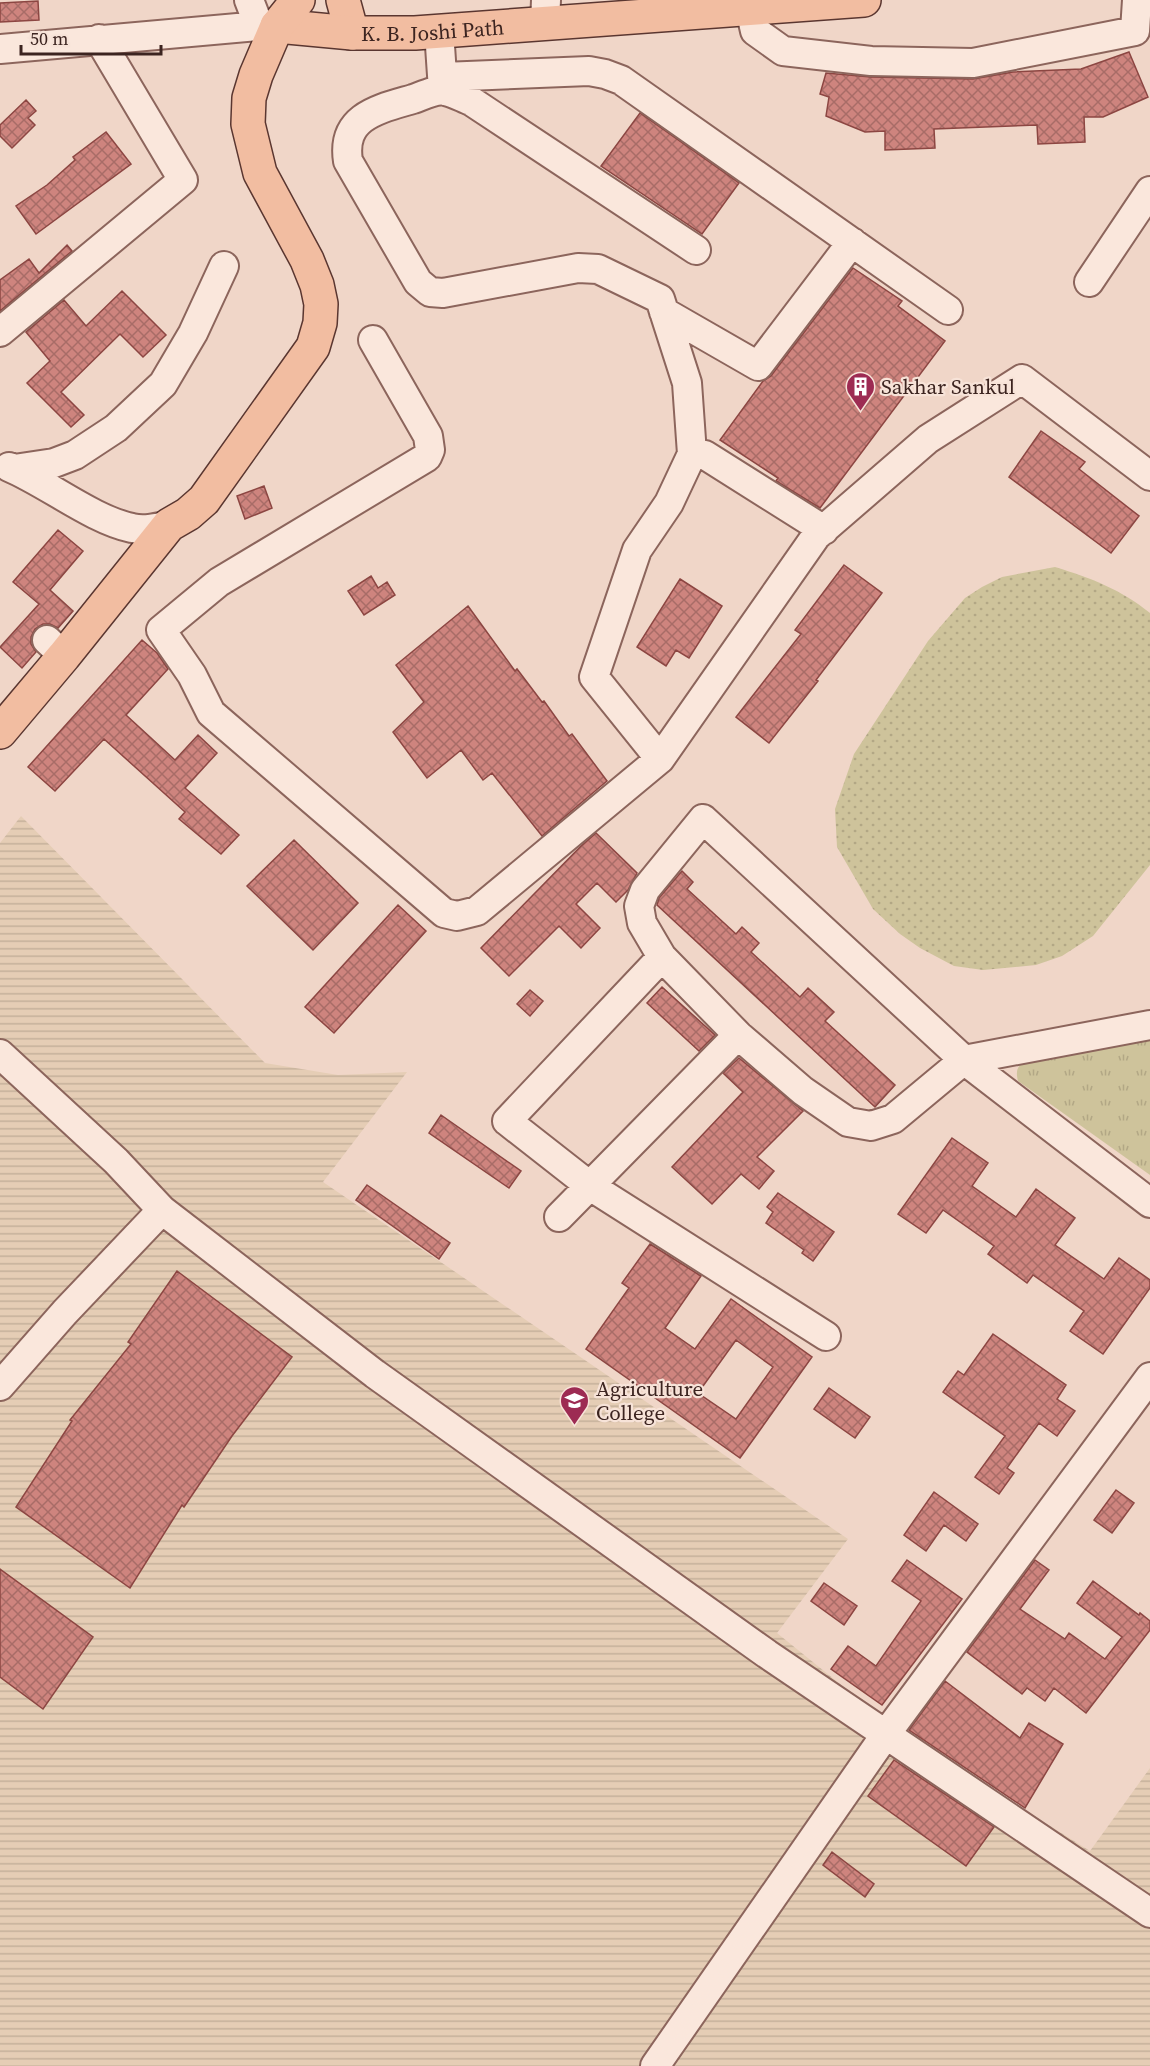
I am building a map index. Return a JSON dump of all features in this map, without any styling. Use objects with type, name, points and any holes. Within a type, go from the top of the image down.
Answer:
[{"type":"main road","points":[[0,732],[56,648],[169,525],[188,514],[204,500],[313,347],[320,323],[321,304],[317,285],[307,260],[260,173],[248,124],[249,98],[256,75],[262,17],[298,0]]},
{"type":"main road","points":[[343,0],[352,33]]},
{"type":"main road","name":"K. B. Joshi Path","points":[[262,17],[352,33],[439,31],[546,12],[750,9],[864,0]]},
{"type":"street","points":[[750,9],[755,32],[783,51],[871,61],[973,63],[1135,31],[1137,0]]},
{"type":"street","name":"K. B. Joshi Path","points":[[6,48],[99,39],[262,17]]},
{"type":"street","points":[[439,31],[443,84]]},
{"type":"street","points":[[0,332],[183,180],[99,39]]},
{"type":"street","points":[[660,759],[594,677],[637,550],[669,503],[692,454],[687,383],[660,299],[598,269],[578,268],[443,293],[424,300],[418,282],[348,161],[346,146],[351,131],[361,119],[381,108],[443,84],[589,71],[621,80],[948,310]]},
{"type":"street","points":[[443,84],[696,250]]},
{"type":"street","points":[[1089,282],[1150,191]]},
{"type":"street","points":[[664,312],[758,366],[852,242]]},
{"type":"street","points":[[7,466],[54,463],[75,455],[116,428],[163,384],[193,333],[224,266]]},
{"type":"street","points":[[373,340],[428,436],[430,450],[427,457],[219,582],[161,630],[192,675],[211,713],[444,913],[457,916],[477,911],[660,759],[816,537],[928,440],[1022,380],[1150,476]]},
{"type":"street","points":[[692,454],[705,455],[824,530]]},
{"type":"street","points":[[7,466],[121,525],[149,529],[169,525]]},
{"type":"street","points":[[1150,1025],[964,1060],[893,1119],[871,1126],[848,1122],[803,1091],[738,1035],[662,957],[642,923],[639,906],[645,890],[703,819],[964,1060],[1150,1203]]},
{"type":"street","points":[[662,957],[507,1122],[590,1186],[826,1336]]},
{"type":"street","points":[[559,1217],[738,1035]]},
{"type":"street","points":[[0,1054],[116,1161],[162,1210],[375,1374],[767,1654],[1150,1913]]},
{"type":"street","points":[[0,1386],[65,1312],[162,1210]]},
{"type":"street","points":[[655,2066],[886,1734],[1150,1377]]},
{"type":"shaded area","points":[[21,816],[265,1063],[338,1075],[407,1072],[323,1182],[848,1539],[777,1633],[897,1730],[1090,1851],[1150,1768],[1150,2066],[0,2066],[0,843]]},
{"type":"green space","points":[[1055,567],[1105,585],[1128,597],[1150,613],[1150,865],[1093,936],[1062,956],[1036,965],[983,970],[954,966],[920,948],[900,934],[873,909],[837,847],[835,809],[854,754],[928,641],[965,598],[1002,577]]},
{"type":"green space","points":[[1150,1038],[1150,1175],[1018,1081],[1018,1068],[1027,1058]]},
{"type":"building","points":[[38,1],[39,20],[0,22],[0,3]]},
{"type":"building","points":[[1129,52],[1148,97],[1103,117],[1084,117],[1085,142],[1038,144],[1037,125],[934,129],[935,148],[885,150],[885,131],[865,132],[826,116],[829,97],[820,94],[826,73],[871,77],[973,79],[1013,72],[1081,69]]},
{"type":"building","points":[[26,100],[36,111],[28,118],[35,125],[12,148],[0,136],[0,125]]},
{"type":"building","points":[[640,113],[739,183],[702,234],[601,166]]},
{"type":"building","points":[[106,132],[131,164],[36,234],[16,206],[47,185],[75,160],[73,157]]},
{"type":"building","points":[[67,245],[72,251],[0,311],[0,280],[29,259],[39,273]]},
{"type":"building","points":[[853,268],[902,301],[898,306],[945,341],[820,508],[776,481],[778,478],[720,440],[763,381],[771,376]]},
{"type":"building","points":[[122,291],[166,335],[143,357],[120,334],[61,392],[84,415],[71,427],[27,383],[50,361],[26,332],[64,300],[86,326]]},
{"type":"building","points":[[1041,431],[1085,462],[1079,469],[1139,516],[1111,553],[1009,477]]},
{"type":"building","points":[[264,486],[272,508],[245,519],[237,496]]},
{"type":"building","points":[[58,530],[83,551],[50,590],[73,611],[58,628],[50,624],[43,624],[35,629],[31,637],[31,644],[36,652],[22,668],[0,647],[39,604],[13,582]]},
{"type":"building","points":[[844,565],[882,593],[816,680],[818,681],[769,743],[736,717],[801,634],[795,630]]},
{"type":"building","points":[[371,576],[378,588],[387,582],[395,595],[364,615],[348,591]]},
{"type":"building","points":[[680,579],[722,606],[689,658],[676,650],[666,666],[637,647]]},
{"type":"building","points":[[468,606],[515,671],[517,669],[542,702],[544,701],[569,736],[572,734],[607,781],[542,836],[492,773],[483,780],[461,750],[427,778],[393,732],[424,702],[396,665]]},
{"type":"building","points":[[142,640],[157,653],[168,669],[126,715],[175,760],[198,735],[217,753],[185,788],[239,835],[221,854],[179,819],[185,812],[104,739],[55,791],[28,767]]},
{"type":"building","points":[[596,833],[637,873],[628,890],[616,902],[597,883],[576,904],[600,928],[581,948],[559,926],[509,976],[481,948]]},
{"type":"building","points":[[294,840],[358,903],[313,950],[247,886]]},
{"type":"building","points":[[682,871],[693,882],[687,889],[736,934],[742,927],[759,943],[751,952],[800,997],[808,988],[834,1012],[825,1021],[895,1085],[875,1107],[657,905],[659,898]]},
{"type":"building","points":[[398,905],[426,931],[334,1033],[305,1007]]},
{"type":"building","points":[[662,987],[715,1035],[699,1051],[647,1003]]},
{"type":"building","points":[[530,990],[543,1001],[530,1016],[517,1004]]},
{"type":"building","points":[[739,1058],[803,1111],[757,1157],[774,1171],[759,1189],[741,1174],[712,1204],[672,1167],[743,1092],[723,1073]]},
{"type":"building","points":[[441,1115],[521,1171],[509,1188],[429,1133]]},
{"type":"building","points":[[952,1138],[988,1163],[972,1186],[1016,1217],[1036,1189],[1075,1218],[1055,1245],[1104,1279],[1119,1258],[1150,1280],[1150,1288],[1103,1354],[1070,1331],[1084,1311],[1033,1275],[1027,1283],[988,1254],[994,1246],[943,1210],[926,1233],[898,1214]]},
{"type":"building","points":[[367,1185],[450,1243],[439,1259],[356,1200]]},
{"type":"building","points":[[778,1193],[834,1232],[813,1261],[802,1253],[804,1250],[766,1223],[773,1212],[767,1207]]},
{"type":"building","points":[[650,1244],[701,1276],[665,1328],[695,1349],[731,1299],[812,1357],[740,1458],[586,1349],[629,1288],[622,1283]],"holes":[[[736,1340],[773,1367],[736,1419],[698,1393]]]},
{"type":"building","points":[[177,1271],[292,1357],[232,1436],[184,1507],[182,1505],[130,1588],[16,1507],[72,1421],[70,1420],[131,1344],[128,1342]]},
{"type":"building","points":[[993,1334],[1066,1385],[1057,1399],[1075,1411],[1057,1436],[1039,1423],[1007,1468],[1014,1473],[999,1494],[975,1477],[1005,1436],[943,1392],[958,1371],[964,1375]]},
{"type":"building","points":[[829,1388],[870,1417],[855,1438],[814,1409]]},
{"type":"building","points":[[1116,1490],[1134,1503],[1112,1533],[1094,1520]]},
{"type":"building","points":[[934,1492],[978,1524],[966,1541],[944,1525],[926,1551],[904,1535]]},
{"type":"building","points":[[907,1560],[962,1599],[882,1705],[831,1669],[848,1646],[876,1666],[921,1601],[892,1581]]},
{"type":"building","points":[[1035,1560],[1049,1570],[1020,1609],[1065,1639],[1069,1633],[1105,1659],[1122,1637],[1077,1603],[1093,1581],[1150,1621],[1150,1630],[1086,1713],[1054,1688],[1045,1701],[1027,1688],[1022,1694],[967,1652]]},
{"type":"building","points":[[0,1569],[93,1637],[43,1709],[0,1677]]},
{"type":"building","points":[[824,1583],[857,1606],[844,1625],[811,1601]]},
{"type":"building","points":[[945,1681],[1020,1738],[1029,1723],[1063,1744],[1025,1808],[909,1730]]},
{"type":"building","points":[[894,1760],[994,1827],[966,1866],[868,1796]]},
{"type":"building","points":[[832,1852],[874,1884],[865,1897],[823,1865]]},
{"type":"place","name":"Sakhar Sankul","points":[[860,412]]},
{"type":"place","name":"Agriculture College","points":[[575,1426]]}]
